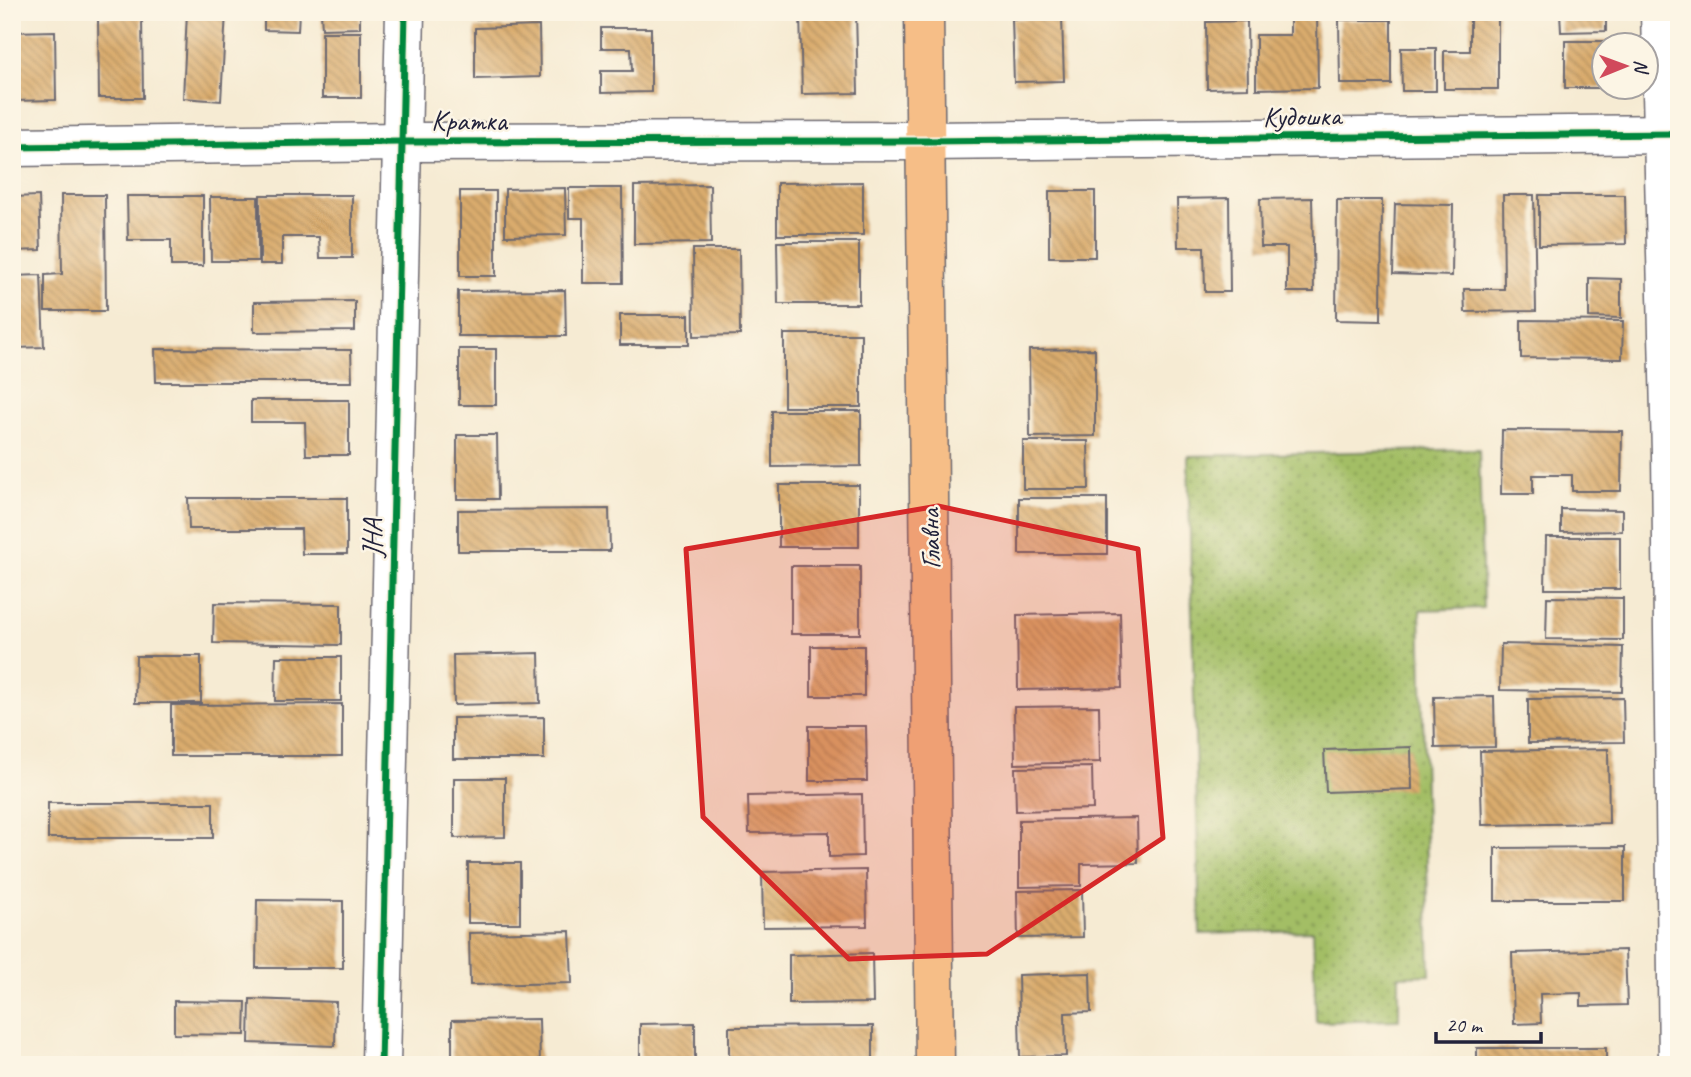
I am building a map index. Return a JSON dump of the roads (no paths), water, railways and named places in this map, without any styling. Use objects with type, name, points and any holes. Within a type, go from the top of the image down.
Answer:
[{"type":"main road","name":"Главна","points":[[924,12],[935,1065]]},
{"type":"street","name":"ЈНА","points":[[381,1065],[405,12]]},
{"type":"street","points":[[1660,12],[1670,134],[1678,1065]]},
{"type":"street","name":"Кудошка","points":[[926,141],[1670,134]]},
{"type":"street","name":"Кратка","points":[[12,147],[401,142],[926,141]]}]
